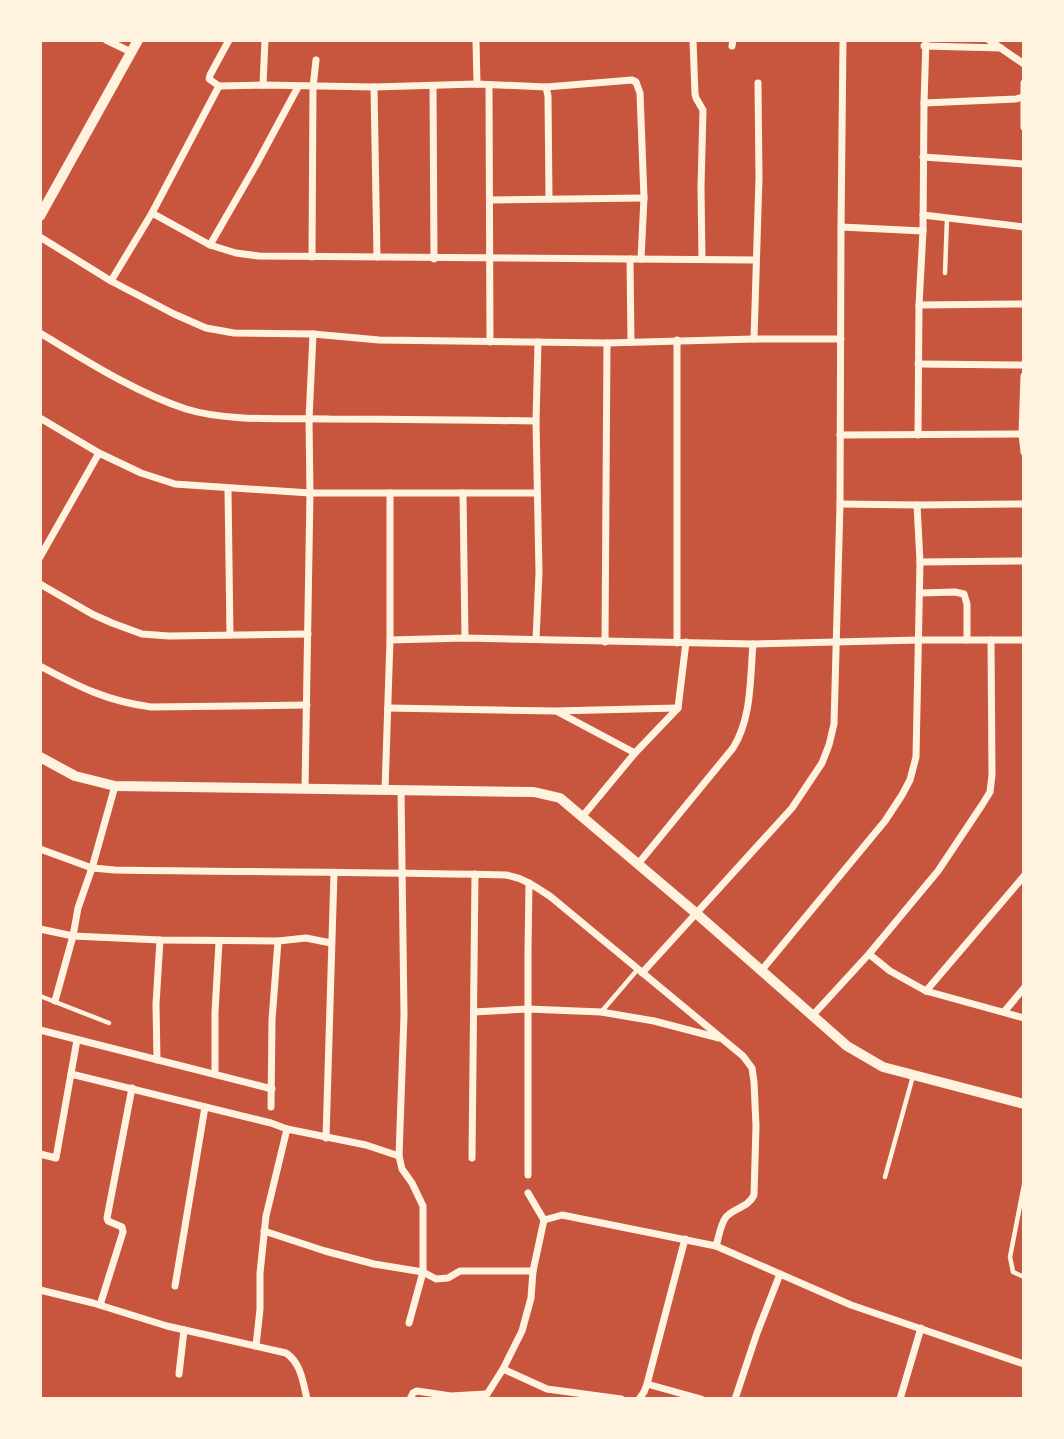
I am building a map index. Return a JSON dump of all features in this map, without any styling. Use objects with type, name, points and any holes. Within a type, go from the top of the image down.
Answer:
[{"type":"street","points":[[106,40],[131,52]]},
{"type":"street","points":[[40,216],[138,40]]},
{"type":"street","points":[[229,40],[209,79],[219,86],[374,87],[477,84],[546,87],[627,80],[636,82],[640,93],[644,198],[641,259]]},
{"type":"street","points":[[263,85],[265,40]]},
{"type":"street","points":[[476,40],[477,84]]},
{"type":"street","points":[[693,40],[695,94],[703,110],[702,259]]},
{"type":"street","points":[[640,971],[697,914],[792,808],[822,763],[834,723],[840,504],[843,40]]},
{"type":"street","points":[[989,40],[1024,64]]},
{"type":"street","points":[[918,435],[925,43],[1001,48]]},
{"type":"street","points":[[312,257],[313,87],[316,60]]},
{"type":"street","points":[[754,339],[759,178],[758,83]]},
{"type":"street","points":[[1024,83],[1024,127]]},
{"type":"street","points":[[111,281],[152,213],[219,86]]},
{"type":"street","points":[[210,245],[298,86]]},
{"type":"street","points":[[433,86],[434,258]]},
{"type":"street","points":[[489,86],[490,342]]},
{"type":"street","points":[[374,87],[377,257]]},
{"type":"street","points":[[546,87],[549,199]]},
{"type":"street","points":[[923,103],[1023,97]]},
{"type":"street","points":[[923,157],[1024,164]]},
{"type":"street","points":[[490,200],[644,198]]},
{"type":"street","points":[[152,213],[210,245],[236,253],[260,256],[755,260]]},
{"type":"street","points":[[923,215],[1024,227]]},
{"type":"street","points":[[841,227],[923,231]]},
{"type":"street","points":[[40,237],[111,281],[174,314],[206,328],[234,333],[490,342],[841,339]]},
{"type":"street","points":[[631,259],[631,342]]},
{"type":"street","points":[[919,305],[1024,304]]},
{"type":"street","points":[[40,333],[100,369],[147,392],[187,409],[224,416],[536,421]]},
{"type":"street","points":[[305,789],[309,419],[313,334]]},
{"type":"street","points":[[677,340],[677,643]]},
{"type":"street","points":[[536,639],[539,573],[536,421],[538,342]]},
{"type":"street","points":[[605,642],[607,343]]},
{"type":"street","points":[[918,363],[1024,365]]},
{"type":"street","points":[[1024,376],[1024,452]]},
{"type":"street","points":[[40,418],[99,453],[141,473],[175,484],[310,493],[537,493]]},
{"type":"street","points":[[840,435],[1023,434]]},
{"type":"street","points":[[40,557],[99,453]]},
{"type":"street","points":[[228,489],[230,635]]},
{"type":"street","points":[[386,790],[390,493]]},
{"type":"street","points":[[463,493],[465,638]]},
{"type":"street","points":[[840,504],[1024,504]]},
{"type":"street","points":[[761,971],[885,821],[910,780],[916,757],[919,640],[920,562],[917,505]]},
{"type":"street","points":[[920,562],[1024,561]]},
{"type":"street","points":[[40,584],[92,614],[142,634],[308,634]]},
{"type":"street","points":[[920,593],[964,594],[967,604],[967,640]]},
{"type":"street","points":[[390,640],[465,638],[754,644],[1024,640]]},
{"type":"street","points":[[812,1016],[869,954],[938,871],[989,792],[992,775],[991,640]]},
{"type":"street","points":[[582,817],[635,753],[678,708],[686,642]]},
{"type":"street","points":[[638,864],[740,736],[748,700],[754,644]]},
{"type":"street","points":[[40,666],[75,685],[111,700],[132,705],[307,705]]},
{"type":"street","points":[[388,708],[555,711],[678,708]]},
{"type":"street","points":[[555,711],[635,753]]},
{"type":"street","points":[[40,757],[75,776],[115,786],[534,792],[560,799],[697,914],[847,1046],[883,1067],[1024,1104]]},
{"type":"street","points":[[55,1001],[78,908],[115,786]]},
{"type":"street","points":[[401,790],[404,1015],[399,1156],[402,1169],[422,1203],[423,1272],[409,1323]]},
{"type":"street","points":[[40,849],[92,869],[506,874],[529,883],[551,897],[743,1056],[752,1068],[756,1126],[754,1195],[749,1204],[728,1215],[722,1223],[716,1246]]},
{"type":"street","points":[[326,1138],[334,873]]},
{"type":"street","points":[[472,1158],[475,874]]},
{"type":"street","points":[[926,990],[1024,876]]},
{"type":"street","points":[[528,1175],[529,883]]},
{"type":"street","points":[[40,929],[73,936],[219,942],[306,938],[331,943]]},
{"type":"street","points":[[157,1060],[156,1004],[160,940]]},
{"type":"street","points":[[271,1107],[272,1020],[278,941]]},
{"type":"street","points":[[215,1074],[219,942]]},
{"type":"street","points":[[869,954],[890,971],[926,990],[1024,1018]]},
{"type":"street","points":[[1004,1012],[1024,988]]},
{"type":"street","points":[[474,1012],[528,1009],[601,1012],[654,1021],[722,1039]]},
{"type":"street","points":[[40,1030],[272,1088]]},
{"type":"street","points":[[40,1154],[56,1158],[77,1040]]},
{"type":"street","points":[[71,1074],[287,1129],[366,1145],[399,1156]]},
{"type":"street","points":[[100,1305],[123,1233],[122,1227],[107,1218],[132,1088]]},
{"type":"street","points":[[175,1286],[205,1107]]},
{"type":"street","points":[[256,1346],[266,1216],[287,1129]]},
{"type":"street","points":[[410,1399],[417,1391],[451,1396],[485,1396],[503,1369],[522,1331],[531,1298],[533,1271],[544,1220],[528,1193]]},
{"type":"street","points":[[544,1220],[562,1215],[716,1246],[851,1305],[1024,1364]]},
{"type":"street","points":[[264,1231],[361,1260],[423,1272],[436,1279],[443,1279],[460,1271],[533,1271]]},
{"type":"street","points":[[639,1399],[647,1384],[685,1239]]},
{"type":"street","points":[[736,1399],[757,1333],[780,1274]]},
{"type":"street","points":[[40,1290],[184,1330],[286,1353],[293,1357],[300,1372],[307,1399]]},
{"type":"street","points":[[900,1399],[920,1328]]},
{"type":"street","points":[[179,1374],[184,1330]]},
{"type":"street","points":[[503,1369],[547,1389],[621,1399]]},
{"type":"street","points":[[647,1384],[701,1399]]},
{"type":"lane","points":[[944,273],[947,218]]},
{"type":"lane","points":[[601,1012],[640,971]]},
{"type":"lane","points":[[40,996],[109,1023]]},
{"type":"lane","points":[[885,1177],[914,1076]]},
{"type":"lane","points":[[1024,1185],[1010,1257],[1013,1272],[1024,1277]]}]
